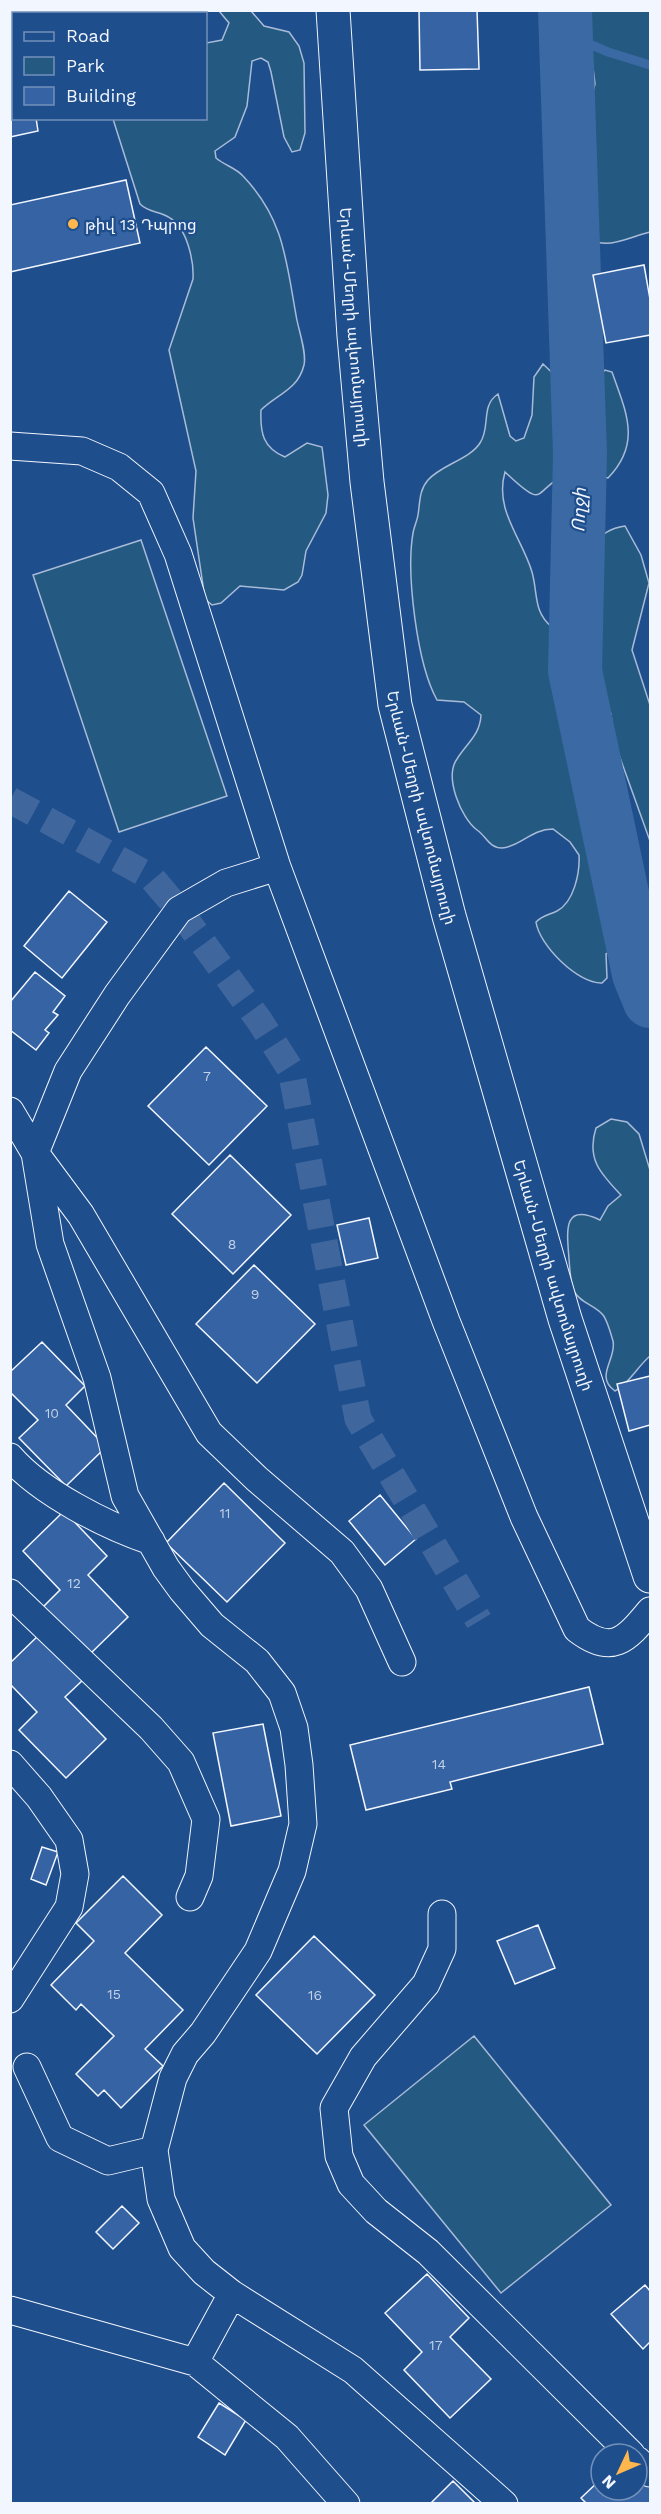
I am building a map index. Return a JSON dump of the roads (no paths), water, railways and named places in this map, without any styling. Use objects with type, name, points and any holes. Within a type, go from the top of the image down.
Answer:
[{"type":"highway","name":"Երևան-Մեղրի ավտոմայրուղի","points":[[333,10],[354,336],[367,482],[395,705],[449,916],[565,1319],[651,1576]]},
{"type":"street","points":[[10,446],[82,451],[119,467],[151,494],[178,554],[277,867],[446,1321],[524,1517],[577,1629],[590,1639],[606,1644],[618,1642],[630,1634],[651,1611]]},
{"type":"street","points":[[277,867],[226,883],[179,910],[117,995],[68,1071],[35,1153],[50,1244],[97,1378],[125,1496],[166,1568],[212,1625],[257,1661],[282,1693],[294,1728],[303,1824],[292,1871],[258,1951],[185,2054],[173,2078],[154,2150],[161,2199],[182,2248],[204,2272],[232,2294],[353,2370],[504,2504]]},
{"type":"street","points":[[10,1111],[35,1153],[81,1215],[209,1432],[257,1479],[342,1552],[369,1589],[402,1662]]},
{"type":"street","points":[[10,1457],[58,1496],[129,1533],[151,1541]]},
{"type":"street","points":[[10,1593],[151,1728],[182,1762],[206,1819],[199,1876],[190,1896]]},
{"type":"street","points":[[10,1764],[39,1797],[69,1840],[75,1874],[69,1907],[10,1999]]},
{"type":"street","points":[[442,1914],[442,1948],[426,1984],[363,2057],[334,2108],[339,2156],[351,2184],[376,2211],[428,2252],[619,2442]]},
{"type":"street","points":[[27,2067],[60,2138],[108,2161],[154,2150]]},
{"type":"street","points":[[195,2362],[232,2294]]},
{"type":"street","points":[[10,2310],[195,2362],[288,2437],[346,2504]]},
{"type":"waterway","name":"Ողջի","points":[[565,10],[580,454],[575,671],[639,974],[650,1001]]},
{"type":"waterway","points":[[566,34],[608,52],[650,65]]},
{"type":"tunnel","points":[[10,800],[151,877],[179,910],[259,1020],[291,1070],[358,1419],[479,1621]]},
{"type":"place","name":"թիվ 13 Դպրոց","points":[[73,224]]}]
